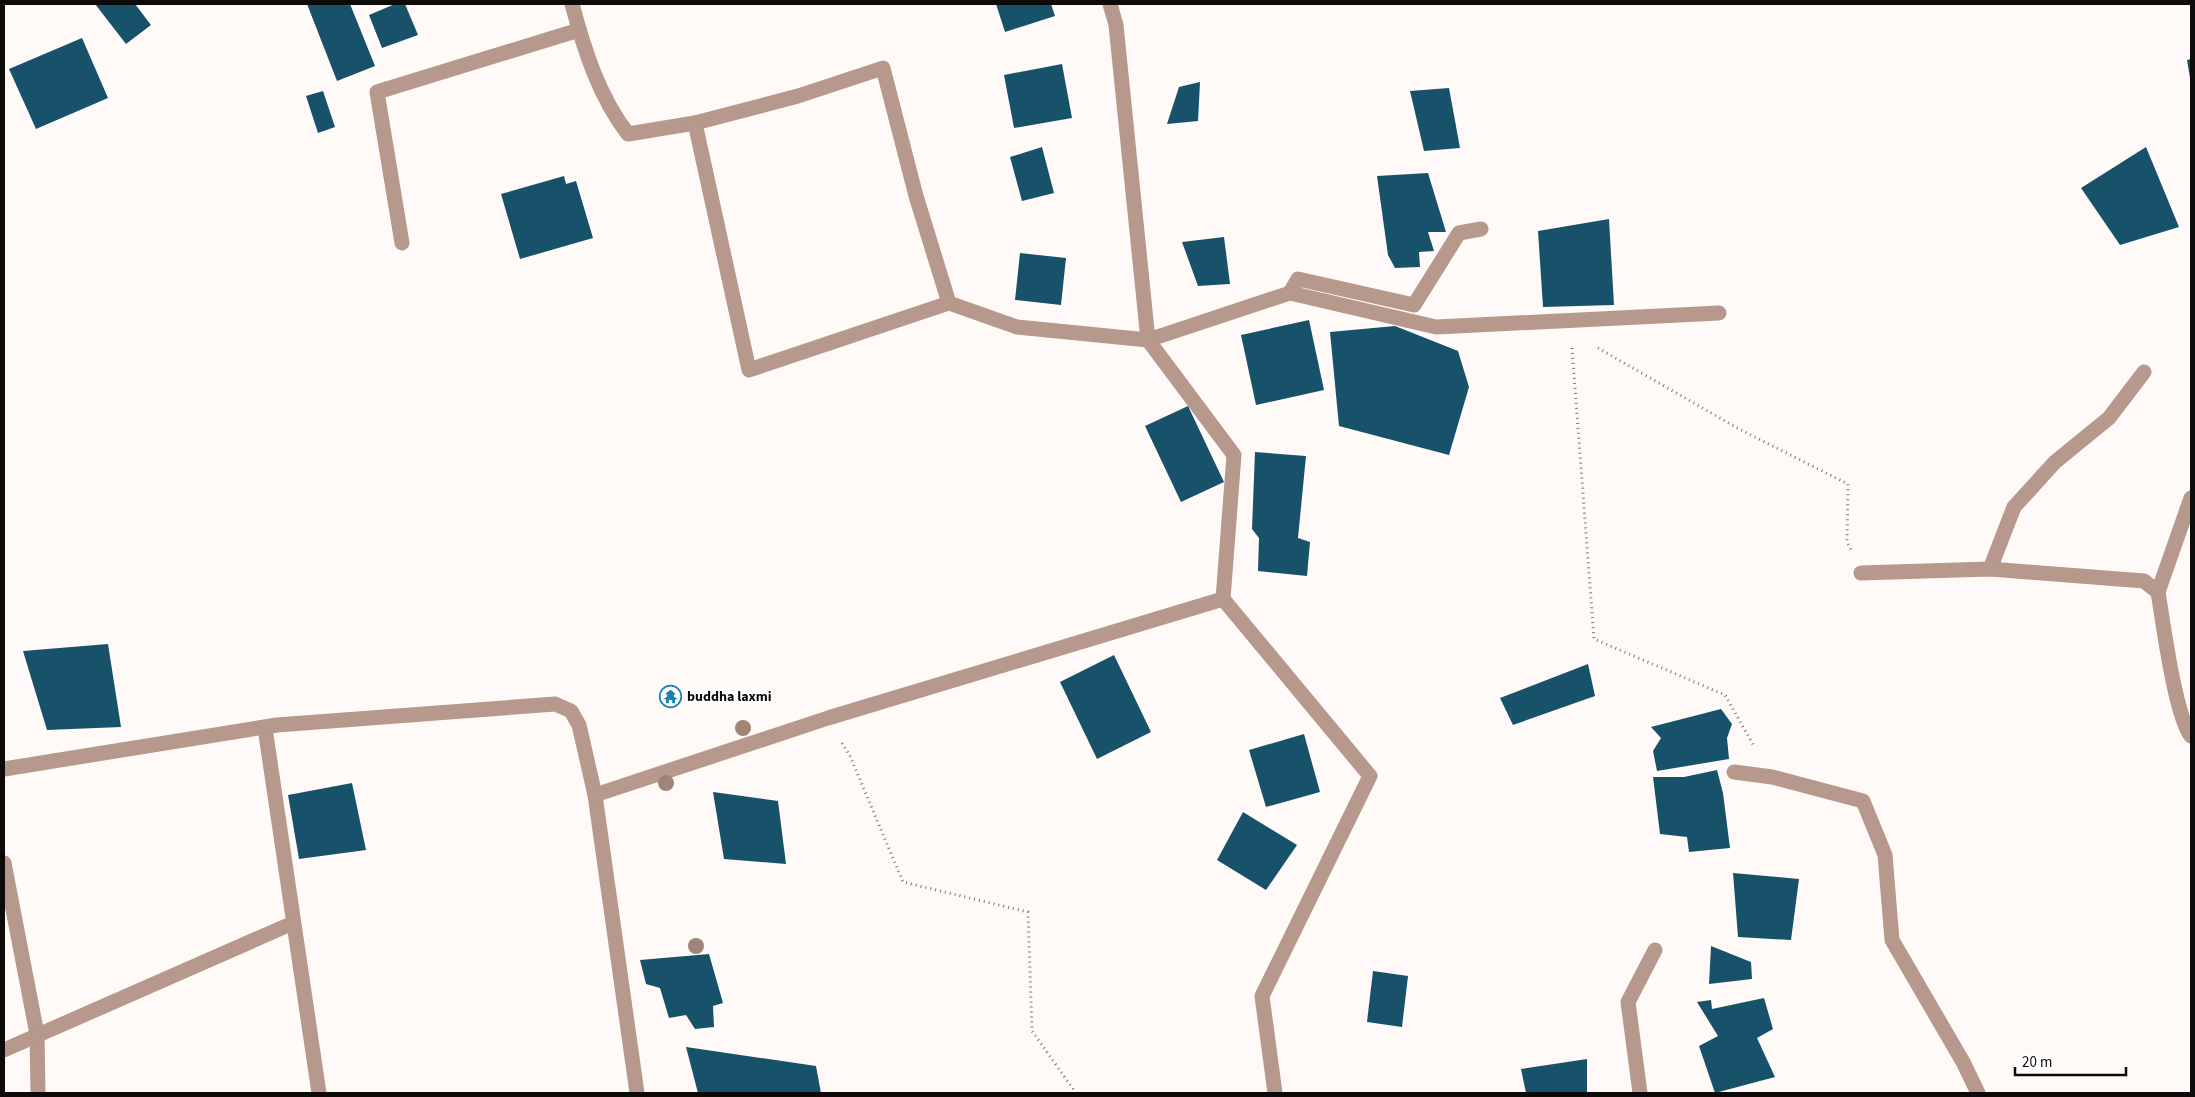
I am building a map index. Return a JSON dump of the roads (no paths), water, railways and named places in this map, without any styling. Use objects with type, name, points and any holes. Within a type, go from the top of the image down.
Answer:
[{"type":"street","points":[[572,4],[579,30],[598,81],[615,117],[628,134],[695,123],[798,96],[884,68],[916,196],[949,303]]},
{"type":"street","points":[[1110,4],[1117,34],[1148,340],[1234,455],[1223,599],[1370,776],[1262,996],[1275,1093]]},
{"type":"street","points":[[402,243],[377,92],[579,30]]},
{"type":"street","points":[[695,123],[749,370],[949,303],[1017,327],[1148,340],[1290,293],[1436,327],[1719,313]]},
{"type":"street","points":[[1290,293],[1298,279],[1414,305],[1459,234],[1481,229]]},
{"type":"street","points":[[1990,569],[2014,507],[2055,462],[2109,418],[2144,372]]},
{"type":"street","points":[[2189,730],[2174,682],[2158,592],[2191,498]]},
{"type":"street","points":[[1862,573],[1990,569],[2144,581],[2158,592]]},
{"type":"street","points":[[596,795],[828,718],[1223,599]]},
{"type":"street","points":[[4,769],[277,725],[554,704],[571,711],[580,725],[596,795],[637,1093]]},
{"type":"street","points":[[265,728],[318,1093]]},
{"type":"street","points":[[1734,772],[1772,778],[1863,801],[1885,855],[1892,940],[1963,1062],[1978,1093]]},
{"type":"street","points":[[4,863],[37,1034],[38,1093]]},
{"type":"street","points":[[4,1050],[293,923]]},
{"type":"street","points":[[1640,1093],[1628,1002],[1655,950]]},
{"type":"place","name":"buddha laxmi","points":[[671,697]]}]
